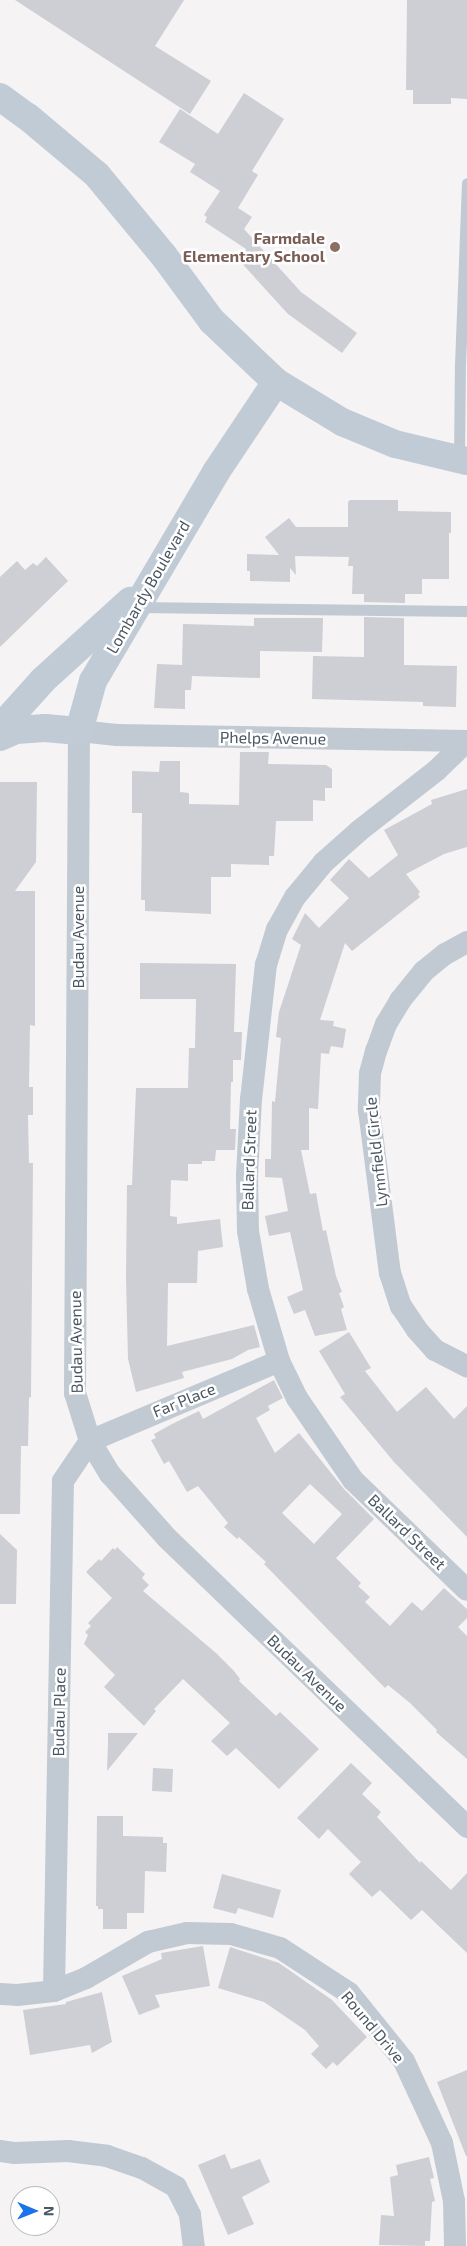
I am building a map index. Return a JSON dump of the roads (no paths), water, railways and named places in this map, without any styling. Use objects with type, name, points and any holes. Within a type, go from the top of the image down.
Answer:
[{"type":"street","points":[[0,97],[28,117],[97,175],[164,256],[212,321],[276,382],[342,422],[395,444],[463,460]]},
{"type":"street","name":"Lombardy Boulevard","points":[[79,731],[93,680],[216,472],[276,382]]},
{"type":"street","points":[[0,728],[43,680],[144,595]]},
{"type":"street","points":[[0,737],[16,730],[46,728],[79,731]]},
{"type":"street","name":"Phelps Avenue","points":[[79,731],[126,735],[467,741]]},
{"type":"street","name":"Budau Avenue","points":[[79,731],[75,1393],[90,1441],[110,1474],[167,1538],[467,1827]]},
{"type":"street","name":"Ballard Street","points":[[467,741],[437,770],[359,831],[324,862],[295,897],[277,929],[266,964],[251,1099],[247,1175],[248,1231],[258,1288],[279,1361],[296,1398],[353,1480],[467,1590]]},
{"type":"street","name":"Lynnfield Circle","points":[[467,942],[445,954],[424,970],[400,1000],[386,1024],[376,1051],[370,1074],[369,1110],[390,1273],[401,1306],[417,1330],[435,1350],[467,1366]]},
{"type":"street","name":"Far Place","points":[[90,1441],[279,1361]]},
{"type":"street","name":"Budau Place","points":[[54,1991],[63,1481],[90,1441]]},
{"type":"street","name":"Round Drive","points":[[0,1994],[17,1995],[54,1991],[86,1978],[148,1942],[187,1933],[231,1934],[280,1948],[349,1993],[404,2061],[442,2143],[454,2201],[455,2246]]},
{"type":"street","points":[[0,2151],[78,2152],[106,2156],[142,2168],[176,2187],[190,2214],[194,2246]]},
{"type":"lane","points":[[463,460],[460,355],[467,183]]},
{"type":"lane","points":[[144,595],[467,611]]},
{"type":"place","name":"Farmdale Elementary School","points":[[335,247]]}]
